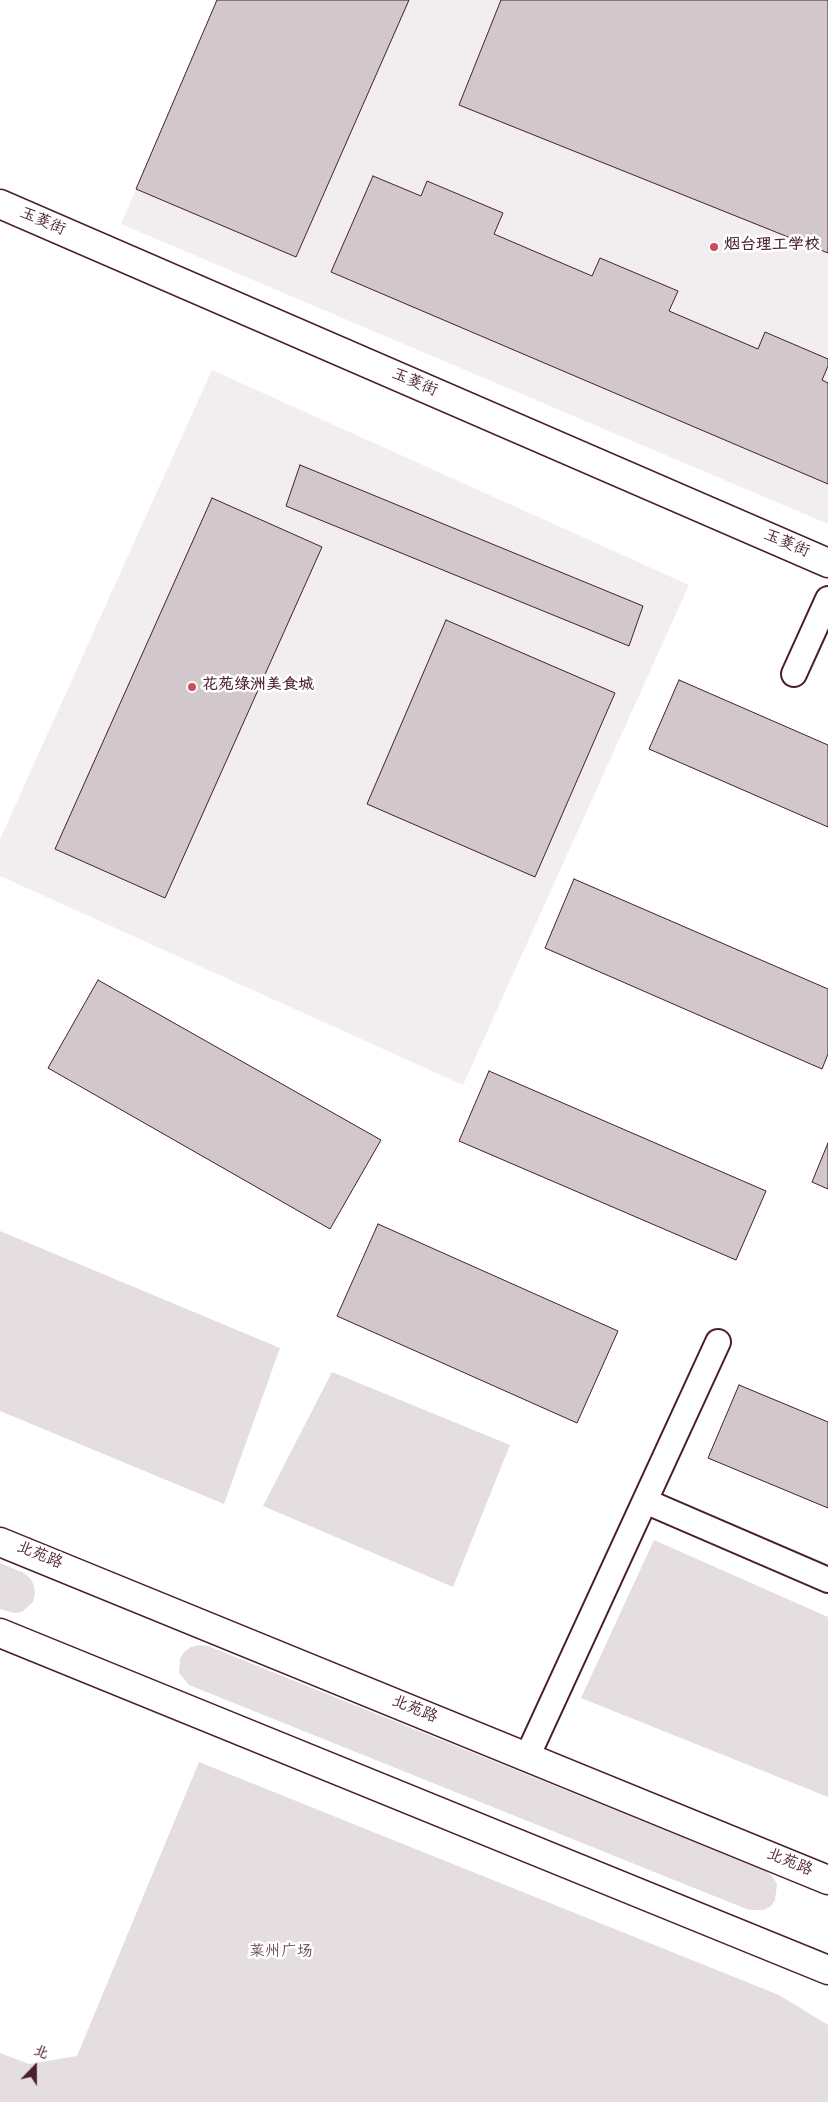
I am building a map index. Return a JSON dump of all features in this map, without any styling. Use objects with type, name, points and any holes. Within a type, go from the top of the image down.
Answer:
[{"type":"main road","name":"玉菱街","points":[[0,204],[828,563]]},
{"type":"main road","name":"北苑路","points":[[0,1542],[828,1880]]},
{"type":"main road","points":[[0,1633],[828,1970]]},
{"type":"street","points":[[794,674],[828,599]]},
{"type":"street","points":[[527,1757],[718,1342]]},
{"type":"street","points":[[645,1501],[828,1580]]},
{"type":"shaded area","points":[[217,0],[828,0],[828,524],[121,224]]},
{"type":"shaded area","points":[[212,370],[689,585],[463,1085],[0,876],[0,839]]},
{"type":"green space","points":[[0,1231],[280,1348],[224,1504],[0,1411]]},
{"type":"green space","points":[[332,1372],[510,1445],[453,1587],[263,1506]]},
{"type":"green space","points":[[654,1540],[828,1617],[828,1797],[581,1698]]},
{"type":"green space","points":[[0,1563],[24,1573],[31,1579],[35,1594],[33,1602],[22,1612],[14,1613],[0,1609]]},
{"type":"green space","points":[[199,1645],[208,1646],[766,1871],[777,1884],[775,1900],[771,1906],[764,1910],[749,1910],[189,1685],[179,1673],[180,1659],[184,1652],[191,1647]]},
{"type":"green space","name":"莱州广场","points":[[199,1762],[779,1995],[828,2025],[828,2102],[0,2102],[0,2053],[29,2064],[77,2056]]},
{"type":"building","points":[[217,0],[409,0],[296,257],[136,189]]},
{"type":"building","points":[[501,0],[828,0],[828,253],[459,105]]},
{"type":"building","points":[[373,176],[421,196],[427,181],[503,213],[494,234],[592,276],[600,258],[678,291],[669,311],[758,349],[765,332],[828,359],[828,366],[822,380],[828,383],[828,484],[331,272]]},
{"type":"building","points":[[300,465],[643,606],[629,646],[286,506]]},
{"type":"building","points":[[212,498],[322,547],[165,898],[55,849]]},
{"type":"building","points":[[446,620],[615,693],[535,877],[367,804]]},
{"type":"building","points":[[679,680],[828,745],[828,827],[649,749]]},
{"type":"building","points":[[574,879],[828,989],[828,1054],[822,1069],[545,948]]},
{"type":"building","points":[[98,980],[381,1140],[330,1229],[48,1068]]},
{"type":"building","points":[[489,1071],[766,1191],[736,1260],[459,1141]]},
{"type":"building","points":[[828,1143],[828,1189],[812,1182]]},
{"type":"building","points":[[378,1224],[618,1331],[577,1423],[337,1316]]},
{"type":"building","points":[[739,1385],[828,1422],[828,1508],[708,1458]]},
{"type":"place","name":"烟台理工学校","points":[[714,247]]},
{"type":"place","name":"花苑绿洲美食城","points":[[192,687]]}]
